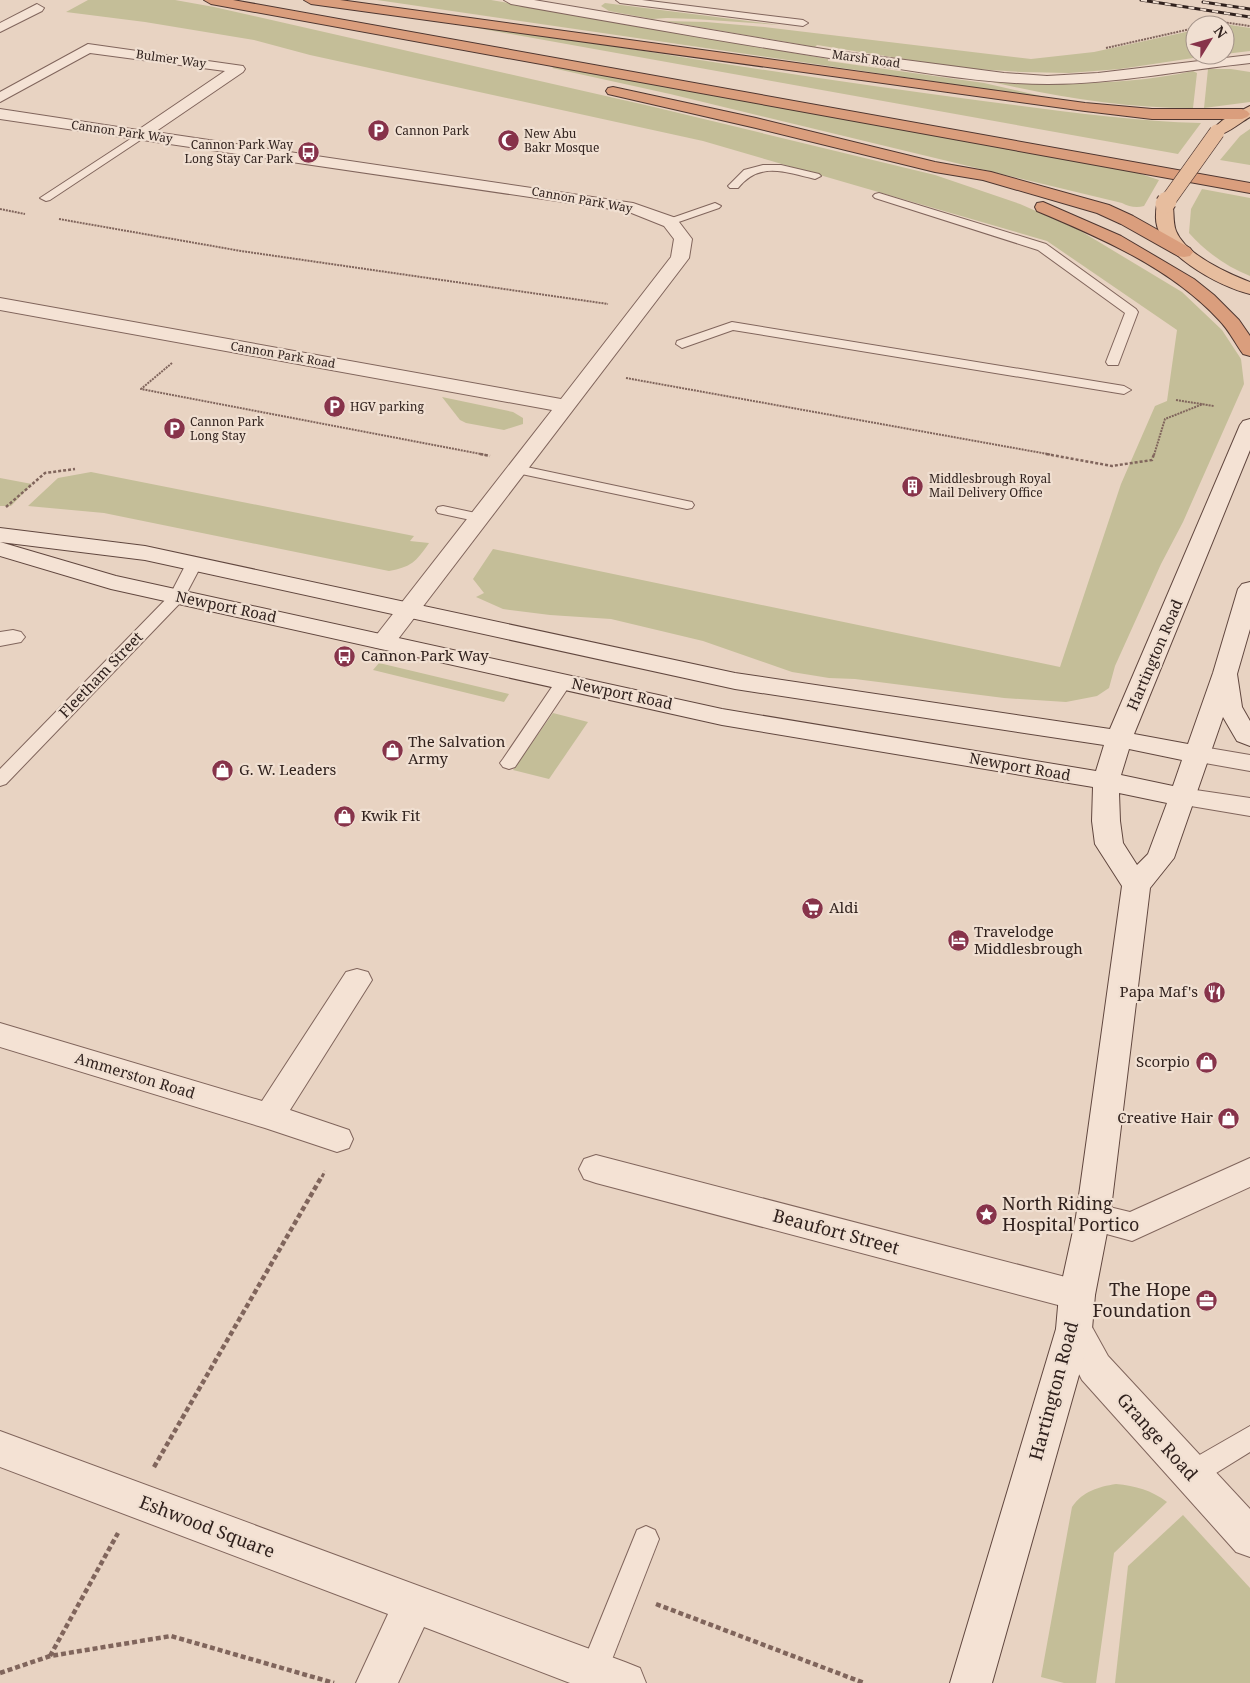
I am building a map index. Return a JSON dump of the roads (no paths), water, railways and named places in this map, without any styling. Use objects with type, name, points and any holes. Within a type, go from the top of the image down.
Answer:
[{"type":"highway","points":[[206,0],[524,71]]},
{"type":"highway","points":[[211,0],[1250,188]]},
{"type":"highway","points":[[289,0],[1058,138]]},
{"type":"highway","points":[[311,0],[1085,108],[1160,115],[1248,112]]},
{"type":"highway","points":[[601,88],[756,123],[935,167],[985,175],[1103,209],[1127,220],[1184,252]]},
{"type":"highway","points":[[1183,161],[1212,166]]},
{"type":"highway","points":[[935,167],[1027,199],[1096,230],[1128,247],[1194,289],[1227,316],[1250,350]]},
{"type":"main road","points":[[1248,112],[1217,132],[1165,204],[1163,214],[1167,232],[1184,252],[1224,278],[1250,289]]},
{"type":"street","name":"Marsh Road","points":[[512,0],[838,56],[991,77],[1075,79],[1159,72],[1195,65]]},
{"type":"street","points":[[0,28],[37,8]]},
{"type":"street","points":[[0,17],[15,20]]},
{"type":"street","name":"Bulmer Way","points":[[0,98],[88,48],[238,69],[141,135]]},
{"type":"street","name":"Marsh Road","points":[[1235,61],[1250,59]]},
{"type":"street","name":"Marsh Road","points":[[1235,64],[1250,66]]},
{"type":"street","name":"Cannon Park Way","points":[[0,114],[611,204],[633,208],[670,222]]},
{"type":"street","points":[[383,642],[680,258],[684,239],[670,222]]},
{"type":"street","points":[[1224,278],[1250,296]]},
{"type":"street","name":"Cannon Park Road","points":[[0,304],[566,406]]},
{"type":"street","name":"Hartington Road","points":[[972,1683],[1075,1312],[1093,1217],[1114,1072],[1136,885],[1109,844],[1106,821],[1106,781],[1119,739],[1250,425]]},
{"type":"street","points":[[0,535],[145,552],[735,680],[1119,739],[1250,764]]},
{"type":"street","name":"Newport Road","points":[[0,549],[112,582],[722,717],[1106,781],[1182,797],[1250,808]]},
{"type":"street","points":[[1136,885],[1160,858],[1225,673],[1250,589]]},
{"type":"street","points":[[1225,673],[1229,707],[1246,735],[1250,738]]},
{"type":"street","points":[[269,1116],[358,980]]},
{"type":"street","name":"Ammerston Road","points":[[0,1035],[269,1116],[332,1152]]},
{"type":"street","name":"Beaufort Street","points":[[596,1168],[1075,1312]]},
{"type":"street","points":[[1093,1217],[1132,1227],[1250,1172]]},
{"type":"street","name":"Grange Road","points":[[1075,1312],[1095,1368],[1250,1538]]},
{"type":"street","name":"Eshwood Square","points":[[0,1449],[413,1605],[610,1677]]},
{"type":"street","points":[[377,1683],[413,1605]]},
{"type":"lane","points":[[620,0],[803,23]]},
{"type":"lane","points":[[46,198],[141,135]]},
{"type":"lane","points":[[734,186],[749,171],[763,169],[780,169],[815,176]]},
{"type":"lane","points":[[879,196],[1042,247],[1132,312],[1113,362]]},
{"type":"lane","points":[[670,222],[715,206]]},
{"type":"lane","points":[[682,344],[732,326],[1124,390]]},
{"type":"lane","points":[[520,466],[687,505]]},
{"type":"lane","points":[[442,510],[480,518]]},
{"type":"lane","name":"Fleetham Street","points":[[0,780],[177,597],[194,564]]},
{"type":"lane","points":[[509,763],[564,682]]},
{"type":"lane","points":[[1191,1474],[1250,1438]]},
{"type":"lane","points":[[610,1677],[625,1592],[646,1538]]},
{"type":"railway","points":[[1141,0],[1250,17]]},
{"type":"railway","points":[[1203,2],[1250,9]]},
{"type":"place","name":"Cannon Park","points":[[379,131]]},
{"type":"place","name":"New Abu Bakr Mosque","points":[[508,141]]},
{"type":"place","name":"Cannon Park Way Long Stay Car Park","points":[[309,152]]},
{"type":"place","name":"HGV parking","points":[[334,407]]},
{"type":"place","name":"Cannon Park Long Stay","points":[[174,429]]},
{"type":"place","name":"Middlesbrough Royal Mail Delivery Office","points":[[913,486]]},
{"type":"place","name":"Cannon Park Way","points":[[345,656]]},
{"type":"place","name":"The Salvation Army","points":[[392,751]]},
{"type":"place","name":"G. W. Leaders","points":[[223,770]]},
{"type":"place","name":"Kwik Fit","points":[[345,816]]},
{"type":"place","name":"Aldi","points":[[813,908]]},
{"type":"place","name":"Travelodge Middlesbrough","points":[[958,941]]},
{"type":"place","name":"Papa Maf's","points":[[1214,992]]},
{"type":"place","name":"Scorpio","points":[[1206,1062]]},
{"type":"place","name":"Creative Hair","points":[[1229,1118]]},
{"type":"place","name":"North Riding Hospital Portico","points":[[986,1214]]},
{"type":"place","name":"The Hope Foundation","points":[[1207,1300]]}]
